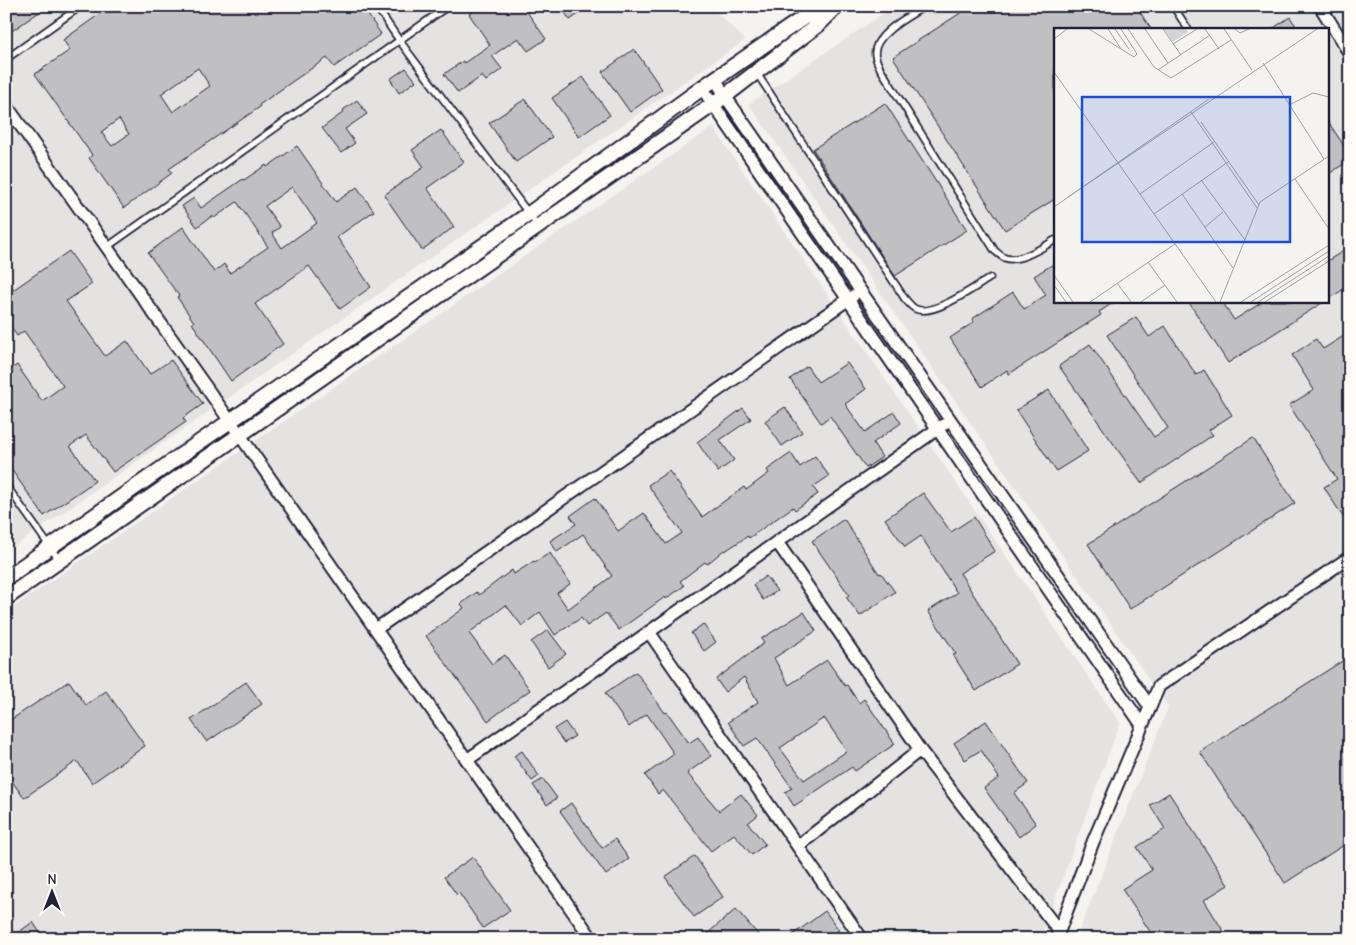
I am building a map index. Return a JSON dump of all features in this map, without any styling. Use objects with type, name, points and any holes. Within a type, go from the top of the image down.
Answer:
[{"type":"street","points":[[1320,6],[1350,54]]},
{"type":"street","points":[[6,598],[719,100],[818,24],[836,7]]},
{"type":"street","points":[[6,578],[529,214],[802,18],[836,7]]},
{"type":"street","points":[[716,80],[719,100],[848,299],[1142,725]]},
{"type":"street","points":[[702,88],[719,100],[860,291],[1150,707]]},
{"type":"street","points":[[6,105],[240,434],[592,939]]},
{"type":"street","points":[[376,629],[860,291]]},
{"type":"street","points":[[467,760],[951,420]]},
{"type":"street","points":[[777,542],[920,750],[1057,935]]},
{"type":"street","points":[[1057,935],[1093,842],[1159,686],[1350,557]]},
{"type":"street","points":[[649,632],[862,939]]},
{"type":"street","points":[[798,846],[920,750]]},
{"type":"lane","points":[[6,59],[81,6]]},
{"type":"lane","points":[[376,6],[398,40],[538,226]]},
{"type":"lane","points":[[107,248],[448,6]]},
{"type":"lane","points":[[925,6],[894,26],[877,42],[874,55],[880,68],[995,251],[1004,258],[1015,259],[1054,241]]},
{"type":"lane","points":[[1173,6],[1187,28]]},
{"type":"lane","points":[[756,72],[905,299],[916,309],[926,310],[940,306],[990,278]]},
{"type":"lane","points":[[6,485],[60,560]]},
{"type":"shaded area","points":[[6,6],[710,6],[745,40],[6,552]]},
{"type":"shaded area","points":[[895,6],[1350,6],[1350,939],[1076,939],[1168,707],[749,104]]},
{"type":"shaded area","points":[[713,127],[1120,723],[1040,939],[6,939],[6,612]]},
{"type":"building","points":[[6,6],[48,6],[6,35]]},
{"type":"building","points":[[111,6],[362,6],[381,34],[334,67],[327,58],[259,105],[260,107],[169,169],[172,173],[124,208],[89,158],[92,155],[35,74],[70,50],[63,40]],"holes":[[[198,68],[210,86],[173,112],[161,94]],[[119,119],[129,134],[112,146],[101,132]]]},
{"type":"building","points":[[480,6],[523,6],[546,39],[528,51],[518,38],[492,56],[502,69],[486,81],[482,76],[458,93],[444,74],[490,45],[469,14]]},
{"type":"building","points":[[560,6],[590,6],[570,20]]},
{"type":"building","points":[[971,6],[1136,6],[1150,28],[1054,28],[1054,200],[1005,230],[893,57]]},
{"type":"building","points":[[1290,17],[1297,28],[1274,28]]},
{"type":"building","points":[[634,49],[662,89],[630,112],[602,72]]},
{"type":"building","points":[[406,68],[416,81],[399,93],[390,79]]},
{"type":"building","points":[[583,77],[610,115],[579,137],[552,98]]},
{"type":"building","points":[[525,99],[552,137],[516,162],[489,123]]},
{"type":"building","points":[[357,100],[367,114],[345,129],[355,143],[341,153],[322,128]]},
{"type":"building","points":[[885,103],[967,230],[895,276],[813,149]]},
{"type":"building","points":[[1328,122],[1350,155],[1350,160],[1328,174]]},
{"type":"building","points":[[441,130],[464,162],[427,188],[454,227],[422,250],[384,195],[424,167],[412,150]]},
{"type":"building","points":[[297,146],[336,202],[357,187],[374,211],[337,237],[371,287],[340,309],[309,266],[255,304],[283,344],[231,381],[192,323],[194,322],[177,297],[179,296],[148,253],[183,227],[214,272],[224,264],[230,273],[268,247],[237,202],[197,227],[182,206],[194,198],[201,208],[243,179],[266,165],[267,167]],"holes":[[[292,187],[317,223],[282,248],[272,233],[280,227],[265,206]]]},
{"type":"building","points":[[1350,247],[1350,285],[1328,299],[1328,260]]},
{"type":"building","points":[[69,251],[92,284],[66,301],[105,356],[127,341],[150,374],[171,360],[203,404],[183,418],[186,422],[113,472],[86,435],[70,446],[95,481],[44,516],[6,462],[6,372],[17,365],[42,401],[63,386],[24,331],[17,336],[6,320],[6,281],[13,290]]},
{"type":"building","points":[[1054,264],[1054,302],[1114,302],[1099,312],[1101,315],[1009,374],[1007,370],[982,387],[950,338],[974,322],[972,319],[1013,292],[1024,309],[1046,295],[1034,276]]},
{"type":"building","points":[[1189,302],[1223,302],[1234,320],[1262,302],[1323,302],[1228,363]]},
{"type":"building","points":[[1136,317],[1149,337],[1165,326],[1196,375],[1204,370],[1232,415],[1209,430],[1213,435],[1141,483],[1059,366],[1090,344],[1154,437],[1168,428],[1107,335]]},
{"type":"building","points":[[1350,332],[1350,512],[1343,517],[1324,487],[1337,479],[1289,405],[1314,390],[1292,355],[1316,339],[1323,349]]},
{"type":"building","points":[[847,363],[866,389],[845,404],[865,432],[894,412],[901,423],[873,443],[882,457],[866,468],[830,416],[821,423],[790,379],[807,366],[818,382]]},
{"type":"building","points":[[1049,390],[1088,451],[1056,471],[1016,410]]},
{"type":"building","points":[[785,407],[802,432],[782,446],[765,421]]},
{"type":"building","points":[[743,408],[751,419],[720,440],[734,460],[718,472],[697,442]]},
{"type":"building","points":[[1253,438],[1295,503],[1130,609],[1088,544]]},
{"type":"building","points":[[791,453],[800,467],[815,456],[829,476],[813,487],[818,494],[795,510],[793,507],[749,538],[748,536],[724,550],[707,564],[705,562],[680,581],[684,586],[666,599],[665,597],[619,630],[606,613],[587,626],[581,618],[555,635],[540,612],[522,626],[506,605],[469,633],[492,664],[505,655],[530,690],[488,721],[426,636],[464,608],[461,604],[477,592],[479,595],[512,570],[514,574],[550,553],[570,584],[557,593],[568,609],[612,576],[583,534],[557,552],[550,541],[576,524],[570,516],[595,498],[618,531],[644,513],[666,544],[682,533],[648,485],[669,471],[702,517],[744,487],[746,490],[769,473],[767,470]]},
{"type":"building","points":[[923,493],[951,532],[974,517],[995,551],[960,573],[1017,664],[976,691],[953,655],[956,654],[928,611],[957,593],[921,536],[905,547],[885,519]]},
{"type":"building","points":[[844,519],[879,574],[881,573],[895,592],[860,616],[846,597],[849,595],[812,541]]},
{"type":"building","points":[[766,576],[777,591],[763,600],[753,585]]},
{"type":"building","points":[[804,612],[816,631],[774,658],[789,685],[827,660],[859,703],[864,699],[895,744],[855,771],[852,767],[794,806],[785,792],[792,788],[757,738],[744,746],[728,722],[758,702],[744,677],[725,692],[716,679],[764,643],[761,639]],"holes":[[[824,718],[847,751],[804,780],[780,748]]]},
{"type":"building","points":[[703,624],[716,642],[704,651],[691,633]]},
{"type":"building","points":[[548,630],[566,654],[548,667],[531,642]]},
{"type":"building","points":[[1350,656],[1350,841],[1285,883],[1200,752]]},
{"type":"building","points":[[636,672],[689,743],[698,737],[711,756],[687,773],[719,811],[741,794],[758,815],[748,823],[765,844],[752,855],[734,834],[711,851],[663,790],[658,794],[645,775],[674,754],[647,714],[629,727],[605,693]]},
{"type":"building","points":[[69,681],[86,705],[106,691],[145,746],[92,783],[77,761],[24,798],[6,773],[6,723]]},
{"type":"building","points":[[246,682],[262,704],[207,742],[191,720]]},
{"type":"building","points":[[986,721],[1028,783],[1014,793],[1036,824],[1019,837],[984,788],[999,778],[981,750],[965,760],[954,743]]},
{"type":"building","points":[[565,722],[575,736],[564,743],[554,729]]},
{"type":"building","points":[[522,751],[539,776],[532,781],[514,756]]},
{"type":"building","points":[[543,779],[557,798],[547,805],[533,785]]},
{"type":"building","points":[[1169,793],[1228,885],[1204,900],[1224,932],[1214,939],[1155,939],[1122,889],[1152,870],[1137,847],[1165,829],[1150,805]]},
{"type":"building","points":[[571,803],[602,848],[615,839],[629,859],[606,875],[560,811]]},
{"type":"building","points":[[695,856],[723,897],[694,917],[665,877]]},
{"type":"building","points":[[473,857],[510,910],[483,928],[459,893],[457,895],[444,877]]},
{"type":"building","points":[[736,909],[762,939],[713,939],[708,933]]},
{"type":"building","points":[[825,911],[839,930],[837,931],[842,939],[787,939]]},
{"type":"building","points":[[33,922],[44,939],[9,939]]}]
